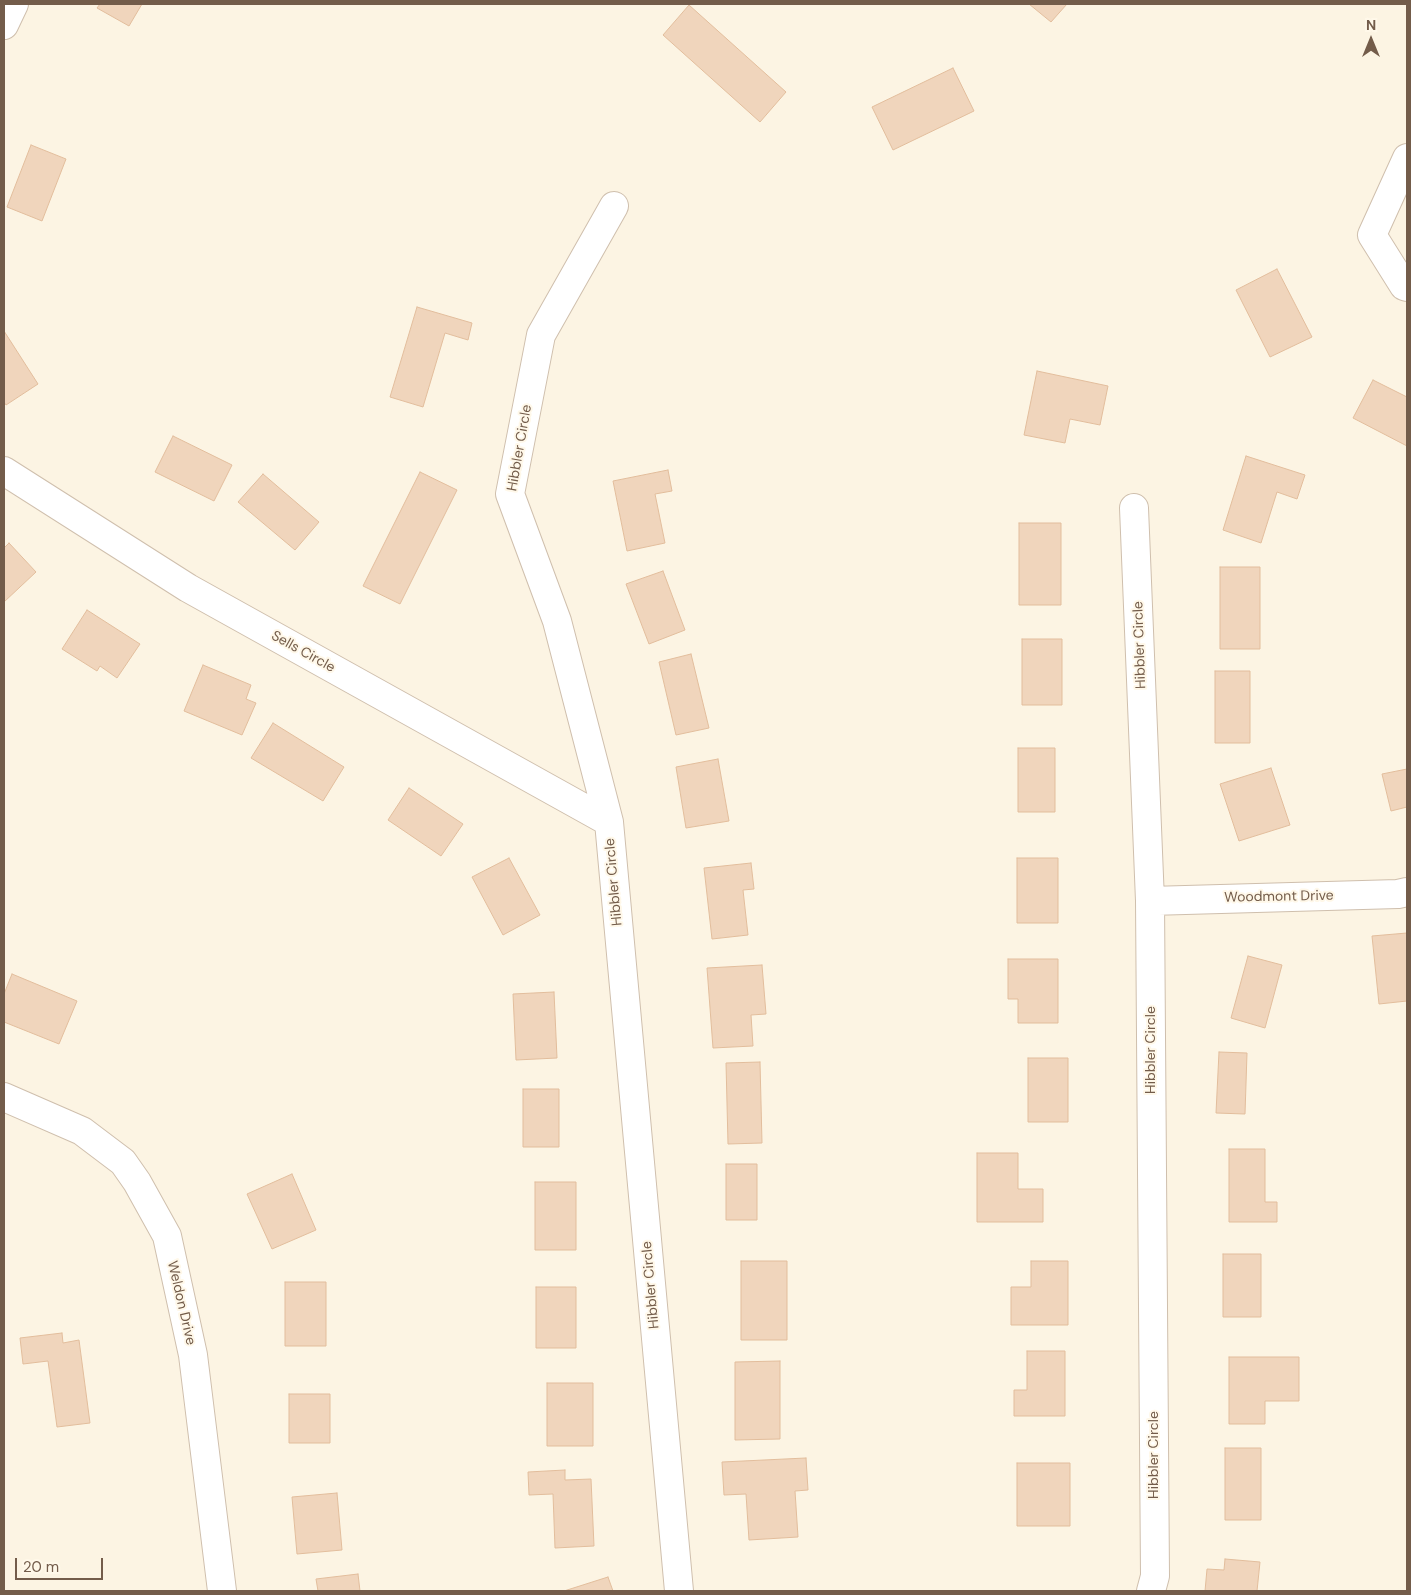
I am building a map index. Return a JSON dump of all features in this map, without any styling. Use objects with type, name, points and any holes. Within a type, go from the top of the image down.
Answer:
[{"type":"street","points":[[4,25],[14,4]]},
{"type":"street","points":[[1407,158],[1372,235],[1404,286],[1407,287]]},
{"type":"street","name":"Hibbler Circle","points":[[614,206],[542,335],[510,494],[557,621],[609,822],[679,1591]]},
{"type":"street","name":"Sells Circle","points":[[4,471],[188,588],[609,822]]},
{"type":"street","name":"Hibbler Circle","points":[[1134,508],[1150,901],[1155,1576],[1151,1591]]},
{"type":"street","name":"Woodmont Drive","points":[[1150,901],[1398,894],[1407,892]]},
{"type":"street","name":"Weldon Drive","points":[[4,1097],[82,1131],[123,1162],[137,1182],[167,1236],[193,1355],[222,1591]]},
{"type":"building","points":[[100,4],[142,4],[129,26],[97,8]]},
{"type":"building","points":[[1029,4],[1067,4],[1051,22]]},
{"type":"building","points":[[689,5],[786,92],[760,122],[663,35]]},
{"type":"building","points":[[953,68],[974,111],[893,150],[872,107]]},
{"type":"building","points":[[31,145],[66,159],[42,221],[7,207]]},
{"type":"building","points":[[1277,269],[1312,337],[1270,357],[1236,290]]},
{"type":"building","points":[[417,307],[472,323],[468,340],[445,333],[423,407],[390,397]]},
{"type":"building","points":[[4,331],[38,384],[6,405],[4,402]]},
{"type":"building","points":[[1037,371],[1108,386],[1100,425],[1070,419],[1065,443],[1024,435]]},
{"type":"building","points":[[1373,380],[1407,397],[1407,446],[1353,418]]},
{"type":"building","points":[[173,436],[232,465],[214,501],[155,472]]},
{"type":"building","points":[[1246,456],[1305,475],[1297,499],[1277,492],[1261,543],[1223,530]]},
{"type":"building","points":[[668,470],[672,491],[655,494],[665,543],[627,551],[613,481]]},
{"type":"building","points":[[420,472],[457,490],[400,604],[363,586]]},
{"type":"building","points":[[263,474],[319,522],[295,550],[238,502]]},
{"type":"building","points":[[1019,523],[1061,523],[1061,605],[1019,605]]},
{"type":"building","points":[[9,543],[36,572],[4,602],[4,548]]},
{"type":"building","points":[[1220,567],[1260,567],[1260,649],[1220,649]]},
{"type":"building","points":[[663,571],[685,630],[649,644],[626,584]]},
{"type":"building","points":[[87,610],[140,644],[117,678],[100,666],[97,671],[62,649]]},
{"type":"building","points":[[1022,639],[1062,639],[1062,705],[1022,705]]},
{"type":"building","points":[[691,654],[709,728],[676,735],[659,662]]},
{"type":"building","points":[[203,665],[251,685],[246,699],[256,703],[242,735],[184,711]]},
{"type":"building","points":[[1215,671],[1250,671],[1250,743],[1215,743]]},
{"type":"building","points":[[273,723],[344,767],[323,801],[251,758]]},
{"type":"building","points":[[1018,748],[1055,748],[1055,812],[1018,812]]},
{"type":"building","points":[[718,759],[729,821],[686,828],[676,767]]},
{"type":"building","points":[[1271,768],[1290,825],[1239,841],[1220,784]]},
{"type":"building","points":[[1407,769],[1407,807],[1391,811],[1382,774]]},
{"type":"building","points":[[409,788],[463,824],[441,856],[388,820]]},
{"type":"building","points":[[509,858],[540,915],[503,935],[472,877]]},
{"type":"building","points":[[1017,858],[1058,858],[1058,923],[1017,923]]},
{"type":"building","points":[[751,863],[754,889],[743,890],[748,935],[712,939],[704,868]]},
{"type":"building","points":[[1407,933],[1407,1001],[1379,1004],[1372,936]]},
{"type":"building","points":[[1248,956],[1282,965],[1265,1028],[1231,1018]]},
{"type":"building","points":[[1008,959],[1058,959],[1058,1023],[1018,1023],[1018,999],[1008,999]]},
{"type":"building","points":[[762,965],[766,1014],[751,1015],[753,1046],[713,1048],[707,968]]},
{"type":"building","points":[[12,974],[77,1001],[59,1044],[4,1022],[4,994]]},
{"type":"building","points":[[554,992],[557,1058],[516,1060],[513,994]]},
{"type":"building","points":[[1219,1052],[1247,1053],[1245,1114],[1216,1113]]},
{"type":"building","points":[[1028,1058],[1068,1058],[1068,1122],[1028,1122]]},
{"type":"building","points":[[760,1062],[762,1143],[728,1144],[726,1063]]},
{"type":"building","points":[[523,1089],[559,1089],[559,1147],[523,1147]]},
{"type":"building","points":[[1229,1149],[1265,1149],[1265,1202],[1277,1202],[1277,1222],[1229,1222]]},
{"type":"building","points":[[977,1153],[1018,1153],[1018,1189],[1043,1189],[1043,1222],[977,1222]]},
{"type":"building","points":[[726,1164],[757,1164],[757,1220],[726,1220]]},
{"type":"building","points":[[292,1174],[316,1230],[272,1249],[247,1194]]},
{"type":"building","points":[[535,1182],[576,1182],[576,1250],[535,1250]]},
{"type":"building","points":[[1223,1254],[1261,1254],[1261,1317],[1223,1317]]},
{"type":"building","points":[[741,1261],[787,1261],[787,1340],[741,1340]]},
{"type":"building","points":[[1031,1261],[1068,1261],[1068,1325],[1011,1325],[1011,1287],[1031,1287]]},
{"type":"building","points":[[285,1282],[326,1282],[326,1346],[285,1346]]},
{"type":"building","points":[[536,1287],[576,1287],[576,1348],[536,1348]]},
{"type":"building","points":[[62,1333],[63,1343],[79,1340],[90,1423],[57,1427],[48,1361],[23,1364],[20,1338]]},
{"type":"building","points":[[1027,1351],[1065,1351],[1065,1416],[1014,1416],[1014,1390],[1027,1390]]},
{"type":"building","points":[[1229,1357],[1299,1357],[1299,1401],[1265,1401],[1265,1424],[1229,1424]]},
{"type":"building","points":[[780,1361],[780,1439],[735,1440],[735,1362]]},
{"type":"building","points":[[547,1383],[593,1383],[593,1446],[547,1446]]},
{"type":"building","points":[[289,1394],[330,1394],[330,1443],[289,1443]]},
{"type":"building","points":[[1225,1448],[1261,1448],[1261,1520],[1225,1520]]},
{"type":"building","points":[[806,1458],[808,1490],[795,1491],[798,1537],[749,1540],[746,1494],[724,1495],[722,1462]]},
{"type":"building","points":[[1017,1463],[1070,1463],[1070,1526],[1017,1526]]},
{"type":"building","points":[[565,1470],[565,1480],[591,1479],[594,1546],[555,1548],[553,1494],[529,1495],[528,1472]]},
{"type":"building","points":[[337,1493],[342,1550],[297,1554],[292,1497]]},
{"type":"building","points":[[1225,1559],[1260,1562],[1257,1591],[1205,1591],[1207,1569],[1224,1570]]},
{"type":"building","points":[[358,1574],[360,1591],[318,1591],[316,1579]]},
{"type":"building","points":[[608,1577],[613,1591],[564,1591]]}]
